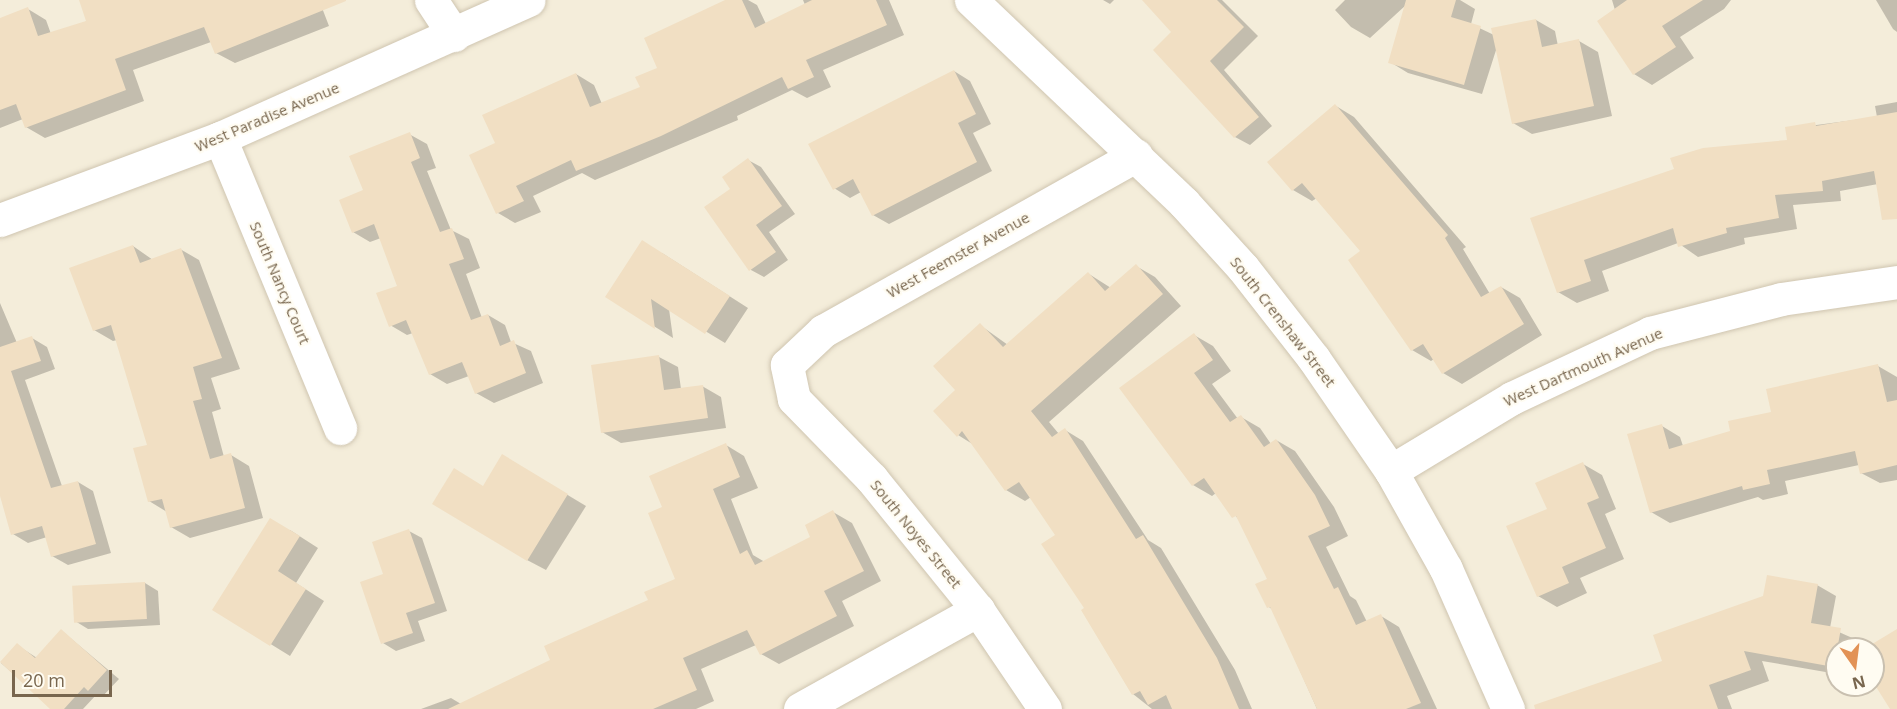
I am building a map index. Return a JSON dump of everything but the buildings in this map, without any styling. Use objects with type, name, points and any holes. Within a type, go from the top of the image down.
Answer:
[{"type":"street","points":[[431,0],[454,35]]},
{"type":"street","name":"West Paradise Avenue","points":[[0,220],[220,138],[528,0]]},
{"type":"street","name":"South Crenshaw Street","points":[[971,0],[1136,155],[1243,268],[1314,359],[1391,471],[1446,569],[1490,661],[1508,709]]},
{"type":"street","name":"South Nancy Court","points":[[220,138],[340,428]]},
{"type":"street","name":"West Feemster Avenue","points":[[787,365],[823,331],[1136,155]]},
{"type":"street","name":"West Dartmouth Avenue","points":[[1391,471],[1512,398],[1650,333],[1781,299],[1897,282]]},
{"type":"street","name":"South Noyes Street","points":[[787,365],[795,399],[872,479],[978,610],[1045,709]]},
{"type":"street","points":[[800,709],[978,610]]},
{"type":"shaded area","points":[[0,0],[1897,0],[1897,709],[0,709]]}]
